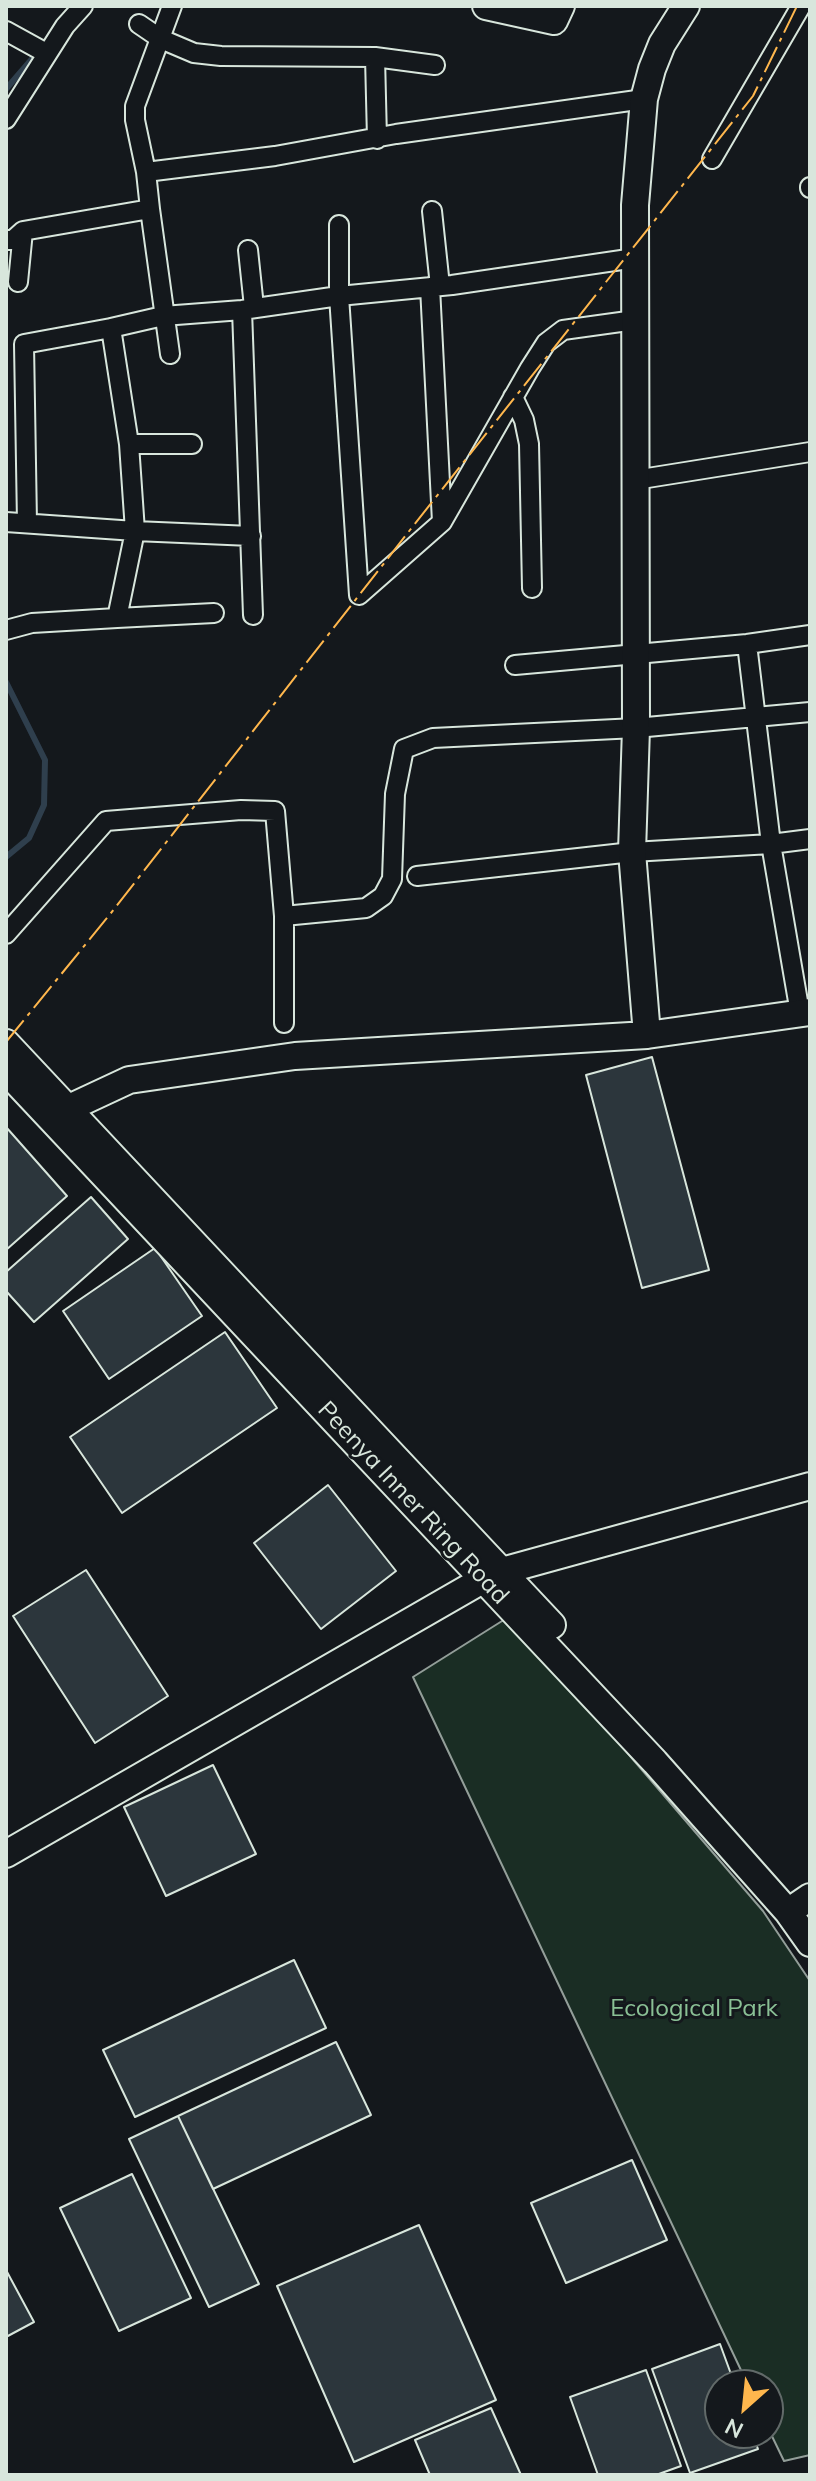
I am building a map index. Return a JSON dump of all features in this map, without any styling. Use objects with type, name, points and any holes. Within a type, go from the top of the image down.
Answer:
[{"type":"street","points":[[6,119],[65,26],[83,6]]},
{"type":"street","points":[[170,354],[135,106],[172,6]]},
{"type":"street","points":[[486,6],[554,21],[561,6]]},
{"type":"street","points":[[647,1035],[632,852],[636,728],[635,205],[644,99],[662,44],[686,6]]},
{"type":"street","points":[[712,159],[801,6]]},
{"type":"street","points":[[139,24],[161,39],[194,53],[221,56],[375,57],[435,65]]},
{"type":"street","points":[[6,31],[39,49]]},
{"type":"street","points":[[375,57],[377,139]]},
{"type":"street","points":[[146,172],[275,156],[644,99]]},
{"type":"street","points":[[6,240],[13,240],[23,231],[150,209]]},
{"type":"street","points":[[432,211],[442,522]]},
{"type":"street","points":[[339,225],[339,296],[359,595],[442,522],[546,343],[563,330],[635,320]]},
{"type":"street","points":[[18,282],[23,231]]},
{"type":"street","points":[[248,250],[253,615]]},
{"type":"street","points":[[27,523],[15,345],[163,316],[435,287],[635,258]]},
{"type":"street","points":[[111,328],[129,444],[135,531],[117,618]]},
{"type":"street","points":[[513,397],[524,420],[529,444],[532,588]]},
{"type":"street","points":[[129,444],[192,444]]},
{"type":"street","points":[[635,480],[810,452]]},
{"type":"street","points":[[6,522],[251,536]]},
{"type":"street","points":[[6,630],[32,623],[214,613]]},
{"type":"street","points":[[515,665],[747,644],[810,635]]},
{"type":"street","points":[[61,1114],[129,1080],[295,1056],[647,1035],[805,1012],[771,844],[747,644]]},
{"type":"street","points":[[284,916],[366,908],[383,896],[392,879],[395,794],[404,749],[433,738],[636,728],[810,712]]},
{"type":"street","points":[[6,934],[106,821],[241,810],[275,811],[284,916],[284,1023]]},
{"type":"street","points":[[417,876],[632,852],[810,839]]},
{"type":"street","name":"Peenya Inner Ring Road","points":[[6,1043],[61,1114],[802,1906],[810,1943]]},
{"type":"street","name":"Peenya Inner Ring Road","points":[[6,1071],[61,1114]]},
{"type":"street","points":[[6,1854],[493,1575],[810,1486]]},
{"type":"green space","name":"Ecological Park","points":[[510,1616],[763,1911],[810,1981],[810,2455],[784,2461],[778,2449],[784,2449],[784,2369],[740,2369],[413,1677]]},
{"type":"building","points":[[652,1057],[709,1270],[642,1288],[586,1075]]},
{"type":"building","points":[[6,1127],[67,1196],[6,1250]]},
{"type":"building","points":[[91,1197],[128,1239],[34,1322],[6,1291],[6,1272]]},
{"type":"building","points":[[155,1248],[202,1316],[109,1379],[63,1311]]},
{"type":"building","points":[[225,1332],[277,1408],[122,1513],[70,1437]]},
{"type":"building","points":[[328,1485],[396,1571],[321,1629],[254,1543]]},
{"type":"building","points":[[86,1570],[168,1696],[95,1743],[13,1616]]},
{"type":"building","points":[[213,1765],[256,1854],[166,1896],[124,1807]]},
{"type":"building","points":[[294,1960],[326,2028],[135,2117],[103,2050]]},
{"type":"building","points":[[336,2042],[371,2115],[213,2189],[178,2116]]},
{"type":"building","points":[[178,2116],[259,2284],[209,2307],[129,2139]]},
{"type":"building","points":[[632,2160],[667,2240],[566,2283],[531,2203]]},
{"type":"building","points":[[132,2174],[191,2298],[119,2331],[60,2208]]},
{"type":"building","points":[[419,2225],[496,2400],[354,2462],[277,2286]]},
{"type":"building","points":[[6,2270],[34,2322],[6,2337]]},
{"type":"building","points":[[720,2344],[729,2369],[704,2369],[704,2449],[758,2449],[690,2473],[652,2369]]},
{"type":"building","points":[[646,2370],[681,2466],[656,2475],[598,2475],[570,2397]]},
{"type":"building","points":[[491,2408],[521,2475],[430,2475],[415,2440]]},
{"type":"waterway","points":[[6,89],[38,52]]},
{"type":"waterway","points":[[6,682],[45,760],[44,805],[29,838],[6,857]]},
{"type":"power","points":[[6,1042],[111,913],[753,96],[797,6]]}]
